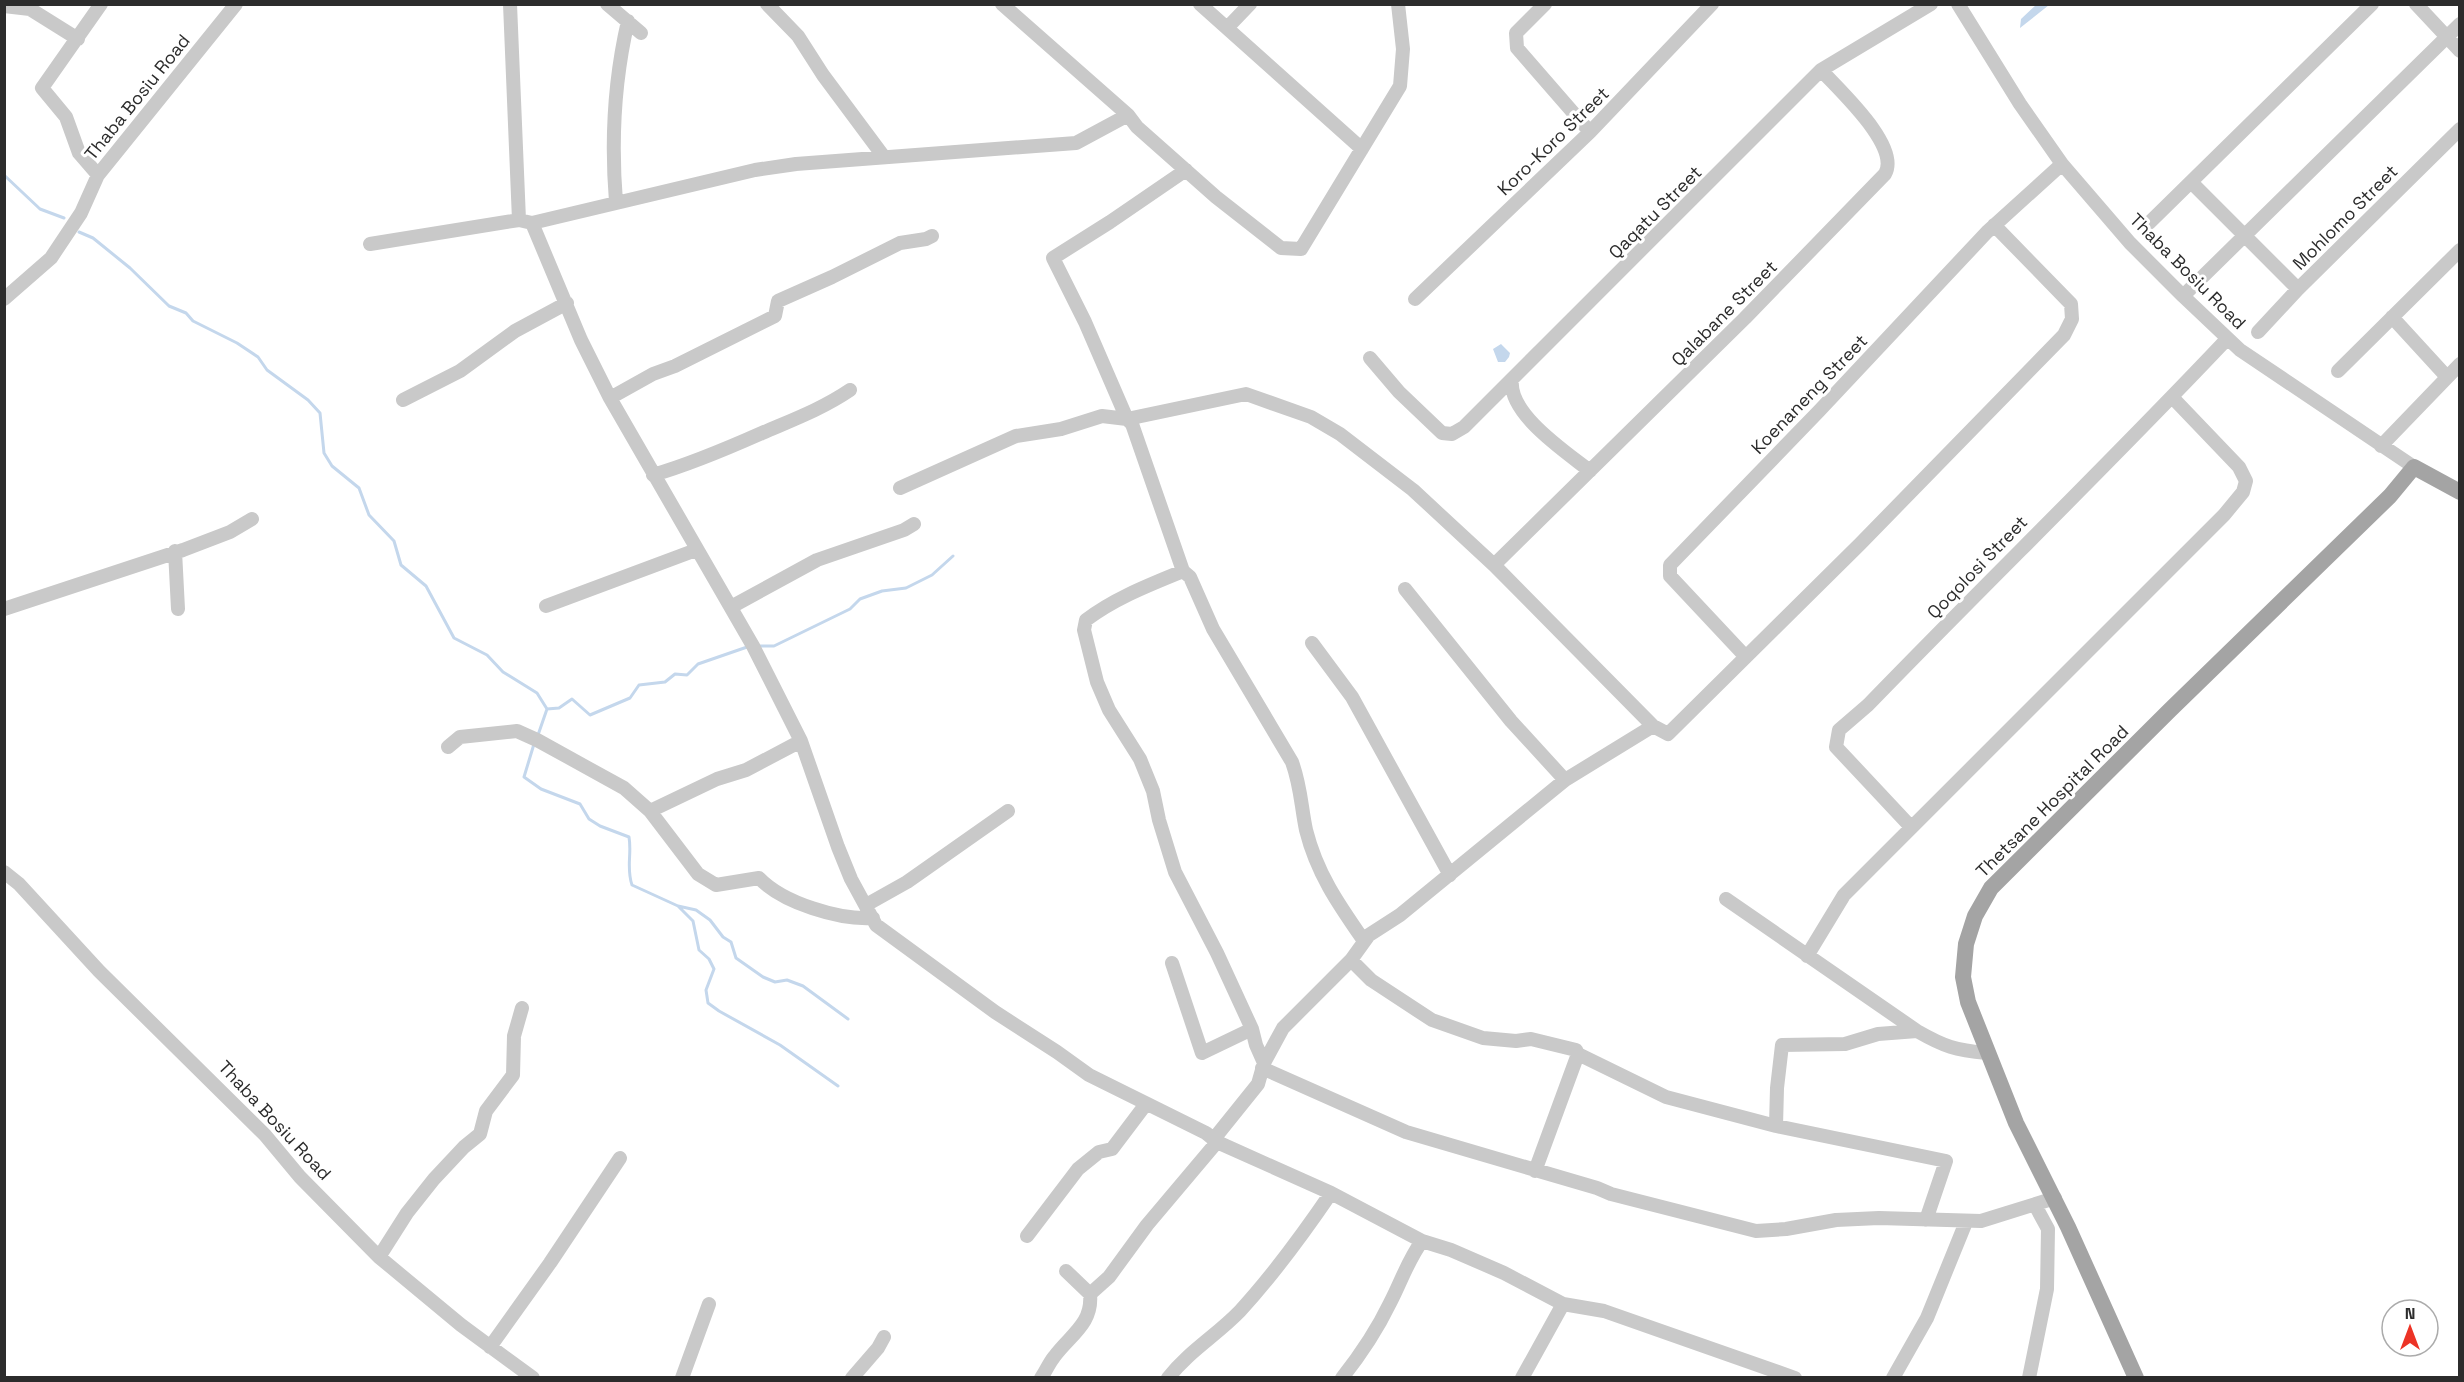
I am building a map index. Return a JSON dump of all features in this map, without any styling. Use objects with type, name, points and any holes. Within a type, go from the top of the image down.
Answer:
[{"type":"main road","name":"Thaba Bosiu Road","points":[[2414,467],[2460,492]]},
{"type":"main road","name":"Thetsane Hospital Road","points":[[2136,1377],[2055,1198],[2016,1123],[1987,1053],[1968,1002],[1963,977],[1966,944],[1975,916],[1991,888],[2382,504],[2414,467]]},
{"type":"street","points":[[98,175],[79,153],[66,117],[42,88],[101,4]]},
{"type":"street","name":"Thaba Bosiu Road","points":[[4,299],[51,258],[81,213],[98,175],[236,4]]},
{"type":"street","points":[[510,4],[526,222],[567,303],[581,340],[610,398],[731,608],[801,741],[851,879],[876,925],[995,1012],[1089,1075],[1206,1133],[1215,1141],[1331,1193],[1422,1240],[1504,1273],[1563,1304],[1604,1311],[1795,1377]]},
{"type":"street","points":[[607,4],[641,33]]},
{"type":"street","points":[[767,4],[798,36],[823,75],[884,157]]},
{"type":"street","points":[[1002,4],[1128,115],[1137,127],[1186,170],[1281,248],[1301,249],[1401,86],[1403,49],[1398,4]]},
{"type":"street","points":[[1200,4],[1362,149]]},
{"type":"street","points":[[1227,28],[1250,4]]},
{"type":"street","points":[[1545,4],[1516,33],[1517,48],[1590,132]]},
{"type":"street","name":"Koro-Koro Street","points":[[1415,299],[1590,132],[1712,4]]},
{"type":"street","name":"Qaqatu Street","points":[[1370,358],[1399,392],[1442,433],[1452,434],[1464,427],[1821,70],[1931,4]]},
{"type":"street","name":"Thaba Bosiu Road","points":[[1958,4],[2020,104],[2062,164],[2130,243],[2227,339],[2414,467]]},
{"type":"street","points":[[2149,223],[2372,4]]},
{"type":"street","points":[[2416,4],[2460,51]]},
{"type":"street","points":[[4,6],[12,9],[30,9],[78,39]]},
{"type":"street","points":[[616,202],[612,148],[620,55],[628,21]]},
{"type":"street","points":[[2183,296],[2460,24]]},
{"type":"street","name":"Qalabane Street","points":[[1494,565],[1745,318],[1885,174],[1889,165],[1888,158],[1880,140],[1821,70]]},
{"type":"street","points":[[370,244],[526,222],[755,170],[796,164],[1076,143],[1128,115]]},
{"type":"street","name":"Mohlomo Street","points":[[2259,332],[2298,289],[2460,129]]},
{"type":"street","name":"Koenaneng Street","points":[[1745,656],[1670,576],[1671,565],[1994,225],[2062,164]]},
{"type":"street","points":[[1186,170],[1053,258],[1085,322],[1127,419],[1132,424],[1183,571],[1190,577],[1214,629],[1292,762],[1300,785],[1306,830],[1323,880],[1364,941]]},
{"type":"street","points":[[2191,182],[2298,289]]},
{"type":"street","points":[[900,488],[1016,436],[1061,429],[1102,416],[1127,419],[1246,394],[1311,417],[1340,434],[1413,490],[1494,565],[1653,726],[1668,734],[1860,544],[2064,335],[2072,319],[2071,304],[1994,225]]},
{"type":"street","points":[[610,398],[653,374],[675,366],[775,316],[778,301],[900,243],[932,236]]},
{"type":"street","points":[[2337,371],[2460,250]]},
{"type":"street","points":[[403,400],[460,371],[515,332],[567,303]]},
{"type":"street","points":[[2392,317],[2447,377]]},
{"type":"street","name":"Qoqolosi Street","points":[[1910,826],[1836,747],[1839,730],[1868,705],[2101,467],[2172,398],[2227,339]]},
{"type":"street","points":[[2381,446],[2460,364]]},
{"type":"street","points":[[1512,380],[1512,392],[1523,412],[1590,471]]},
{"type":"street","points":[[653,475],[690,464],[805,415],[850,390]]},
{"type":"street","points":[[1807,956],[1844,895],[1910,826],[2031,710],[2224,515],[2243,492],[2246,481],[2239,467],[2172,398]]},
{"type":"street","points":[[4,609],[230,532],[252,519]]},
{"type":"street","points":[[731,608],[817,560],[904,530],[914,524]]},
{"type":"street","points":[[546,606],[696,550]]},
{"type":"street","points":[[175,551],[178,609]]},
{"type":"street","points":[[1183,571],[1131,592],[1096,612],[1086,620],[1084,630],[1097,682],[1109,710],[1140,759],[1153,791],[1159,820],[1175,872],[1217,953],[1252,1029],[1263,1065],[1406,1132],[1611,1194],[1755,1232],[1836,1220],[1879,1218],[1981,1221],[2055,1198]]},
{"type":"street","points":[[1405,589],[1511,721],[1565,780]]},
{"type":"street","points":[[1312,643],[1352,697],[1450,875]]},
{"type":"street","points":[[1090,1294],[1109,1277],[1257,1084],[1263,1065],[1283,1028],[1351,960],[1364,941],[1376,929],[1400,915],[1450,875],[1565,780],[1653,726]]},
{"type":"street","points":[[448,747],[460,738],[517,731],[587,766],[624,788],[650,811],[698,874],[716,885],[759,878],[770,890],[827,912],[855,919],[873,918]]},
{"type":"street","points":[[650,811],[717,779],[746,770],[801,741]]},
{"type":"street","points":[[866,905],[908,882],[1008,811]]},
{"type":"street","name":"Thaba Bosiu Road","points":[[4,872],[19,884],[99,970],[266,1135],[300,1177],[379,1257],[490,1347],[533,1377]]},
{"type":"street","points":[[1726,899],[1917,1031],[1941,1045],[1956,1050],[1987,1053]]},
{"type":"street","points":[[1351,960],[1385,990],[1431,1020],[1483,1038],[1516,1041],[1531,1039],[1576,1050],[1578,1054],[1666,1097],[1776,1126],[1946,1161],[1926,1220]]},
{"type":"street","points":[[1172,963],[1202,1053],[1252,1029]]},
{"type":"street","points":[[379,1257],[407,1213],[428,1186],[450,1161],[480,1134],[486,1111],[513,1075],[514,1036],[522,1008]]},
{"type":"street","points":[[1776,1126],[1777,1088],[1782,1045],[1845,1044],[1878,1034],[1917,1031]]},
{"type":"street","points":[[1535,1170],[1578,1054]]},
{"type":"street","points":[[1027,1236],[1078,1169],[1099,1152],[1112,1149],[1146,1104]]},
{"type":"street","points":[[490,1347],[550,1263],[620,1158]]},
{"type":"street","points":[[1168,1377],[1188,1355],[1239,1312],[1293,1249],[1331,1193]]},
{"type":"street","points":[[2030,1377],[2048,1289],[2048,1229],[2035,1205]]},
{"type":"street","points":[[1893,1377],[1927,1318],[1966,1222]]},
{"type":"street","points":[[1342,1377],[1369,1344],[1422,1240]]},
{"type":"street","points":[[1041,1377],[1054,1357],[1084,1324],[1091,1306],[1090,1294],[1066,1271]]},
{"type":"street","points":[[682,1377],[709,1304]]},
{"type":"street","points":[[1522,1377],[1563,1304]]},
{"type":"street","points":[[852,1377],[884,1337]]},
{"type":"water","points":[[2037,4],[2049,5],[2020,28],[2021,19]]},
{"type":"water","points":[[1501,344],[1510,353],[1505,362],[1498,362],[1493,349]]},
{"type":"waterway","points":[[4,175],[40,209],[64,218]]},
{"type":"waterway","points":[[79,232],[93,238],[130,268],[169,306],[186,313],[193,321],[237,343],[258,357],[267,370],[308,400],[320,413],[324,453],[332,466],[359,488],[369,515],[394,541],[401,565],[426,586],[454,638],[487,655],[503,672],[537,693],[547,709],[559,708],[572,699],[590,715],[630,698],[639,685],[665,682],[675,674],[687,675],[698,664],[750,646]]},
{"type":"waterway","points":[[756,646],[774,646],[850,609],[860,599],[882,591],[906,588],[932,575],[953,556]]},
{"type":"waterway","points":[[538,735],[547,709]]},
{"type":"waterway","points":[[534,744],[524,777],[541,789],[580,804],[589,819],[600,826],[629,837],[629,873],[632,885],[678,906],[696,910],[710,920],[723,937],[731,942],[736,958],[763,977],[775,982],[787,980],[803,986],[848,1019]]},
{"type":"waterway","points":[[678,906],[693,921],[699,950],[709,959],[714,969],[706,990],[708,1003],[780,1045],[838,1086]]}]
